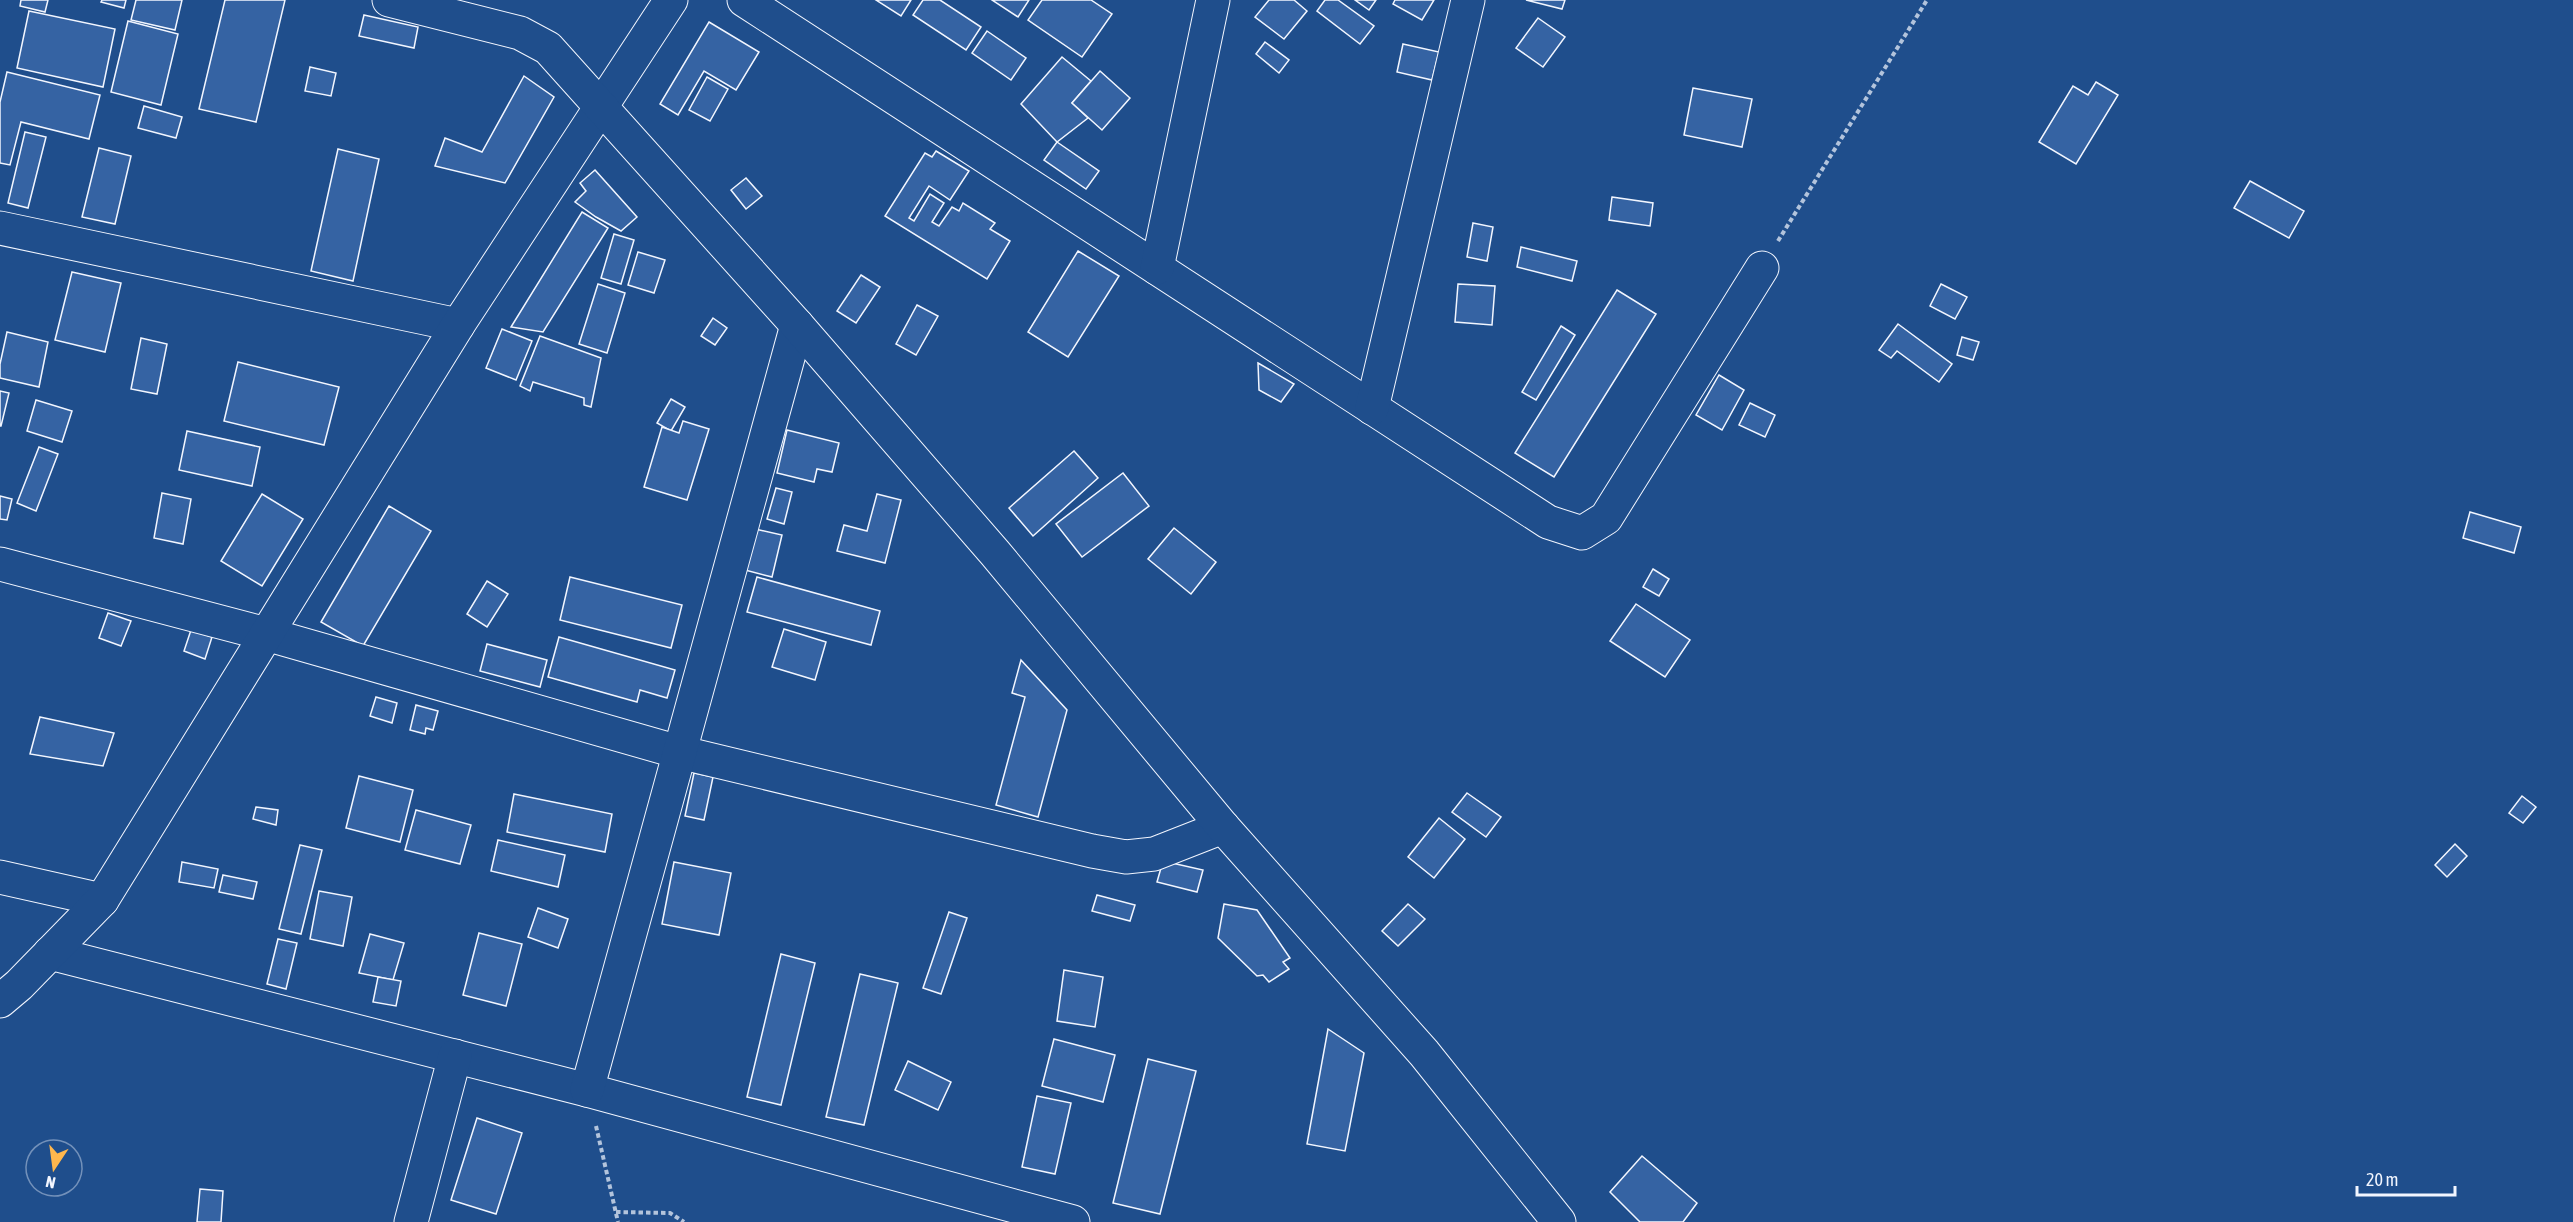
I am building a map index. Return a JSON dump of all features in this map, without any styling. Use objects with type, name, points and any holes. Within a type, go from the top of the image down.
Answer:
[{"type":"street","points":[[389,0],[520,33],[548,48],[797,325],[995,553],[1223,827],[1424,1053],[1555,1220]]},
{"type":"street","points":[[0,1001],[19,985],[102,900],[458,325],[671,0]]},
{"type":"street","points":[[744,0],[1548,522],[1582,533],[1606,518],[1762,268]]},
{"type":"street","points":[[1157,268],[1213,0]]},
{"type":"street","points":[[1372,408],[1468,0]]},
{"type":"street","points":[[0,228],[458,325]]},
{"type":"street","points":[[587,1090],[797,325]]},
{"type":"street","points":[[0,564],[266,634],[679,752],[1092,851],[1126,856],[1154,854],[1223,827]]},
{"type":"street","points":[[0,877],[102,900]]},
{"type":"street","points":[[50,953],[587,1090],[1073,1222]]},
{"type":"street","points":[[411,1222],[455,1056]]},
{"type":"path","points":[[1762,268],[1927,0]]},
{"type":"path","points":[[587,1090],[618,1222]]},
{"type":"path","points":[[616,1212],[670,1213],[684,1222]]},
{"type":"building","points":[[21,0],[48,0],[45,12],[20,6]]},
{"type":"building","points":[[102,0],[126,0],[124,8],[101,2]]},
{"type":"building","points":[[136,0],[182,0],[175,30],[131,20]]},
{"type":"building","points":[[225,0],[285,0],[256,122],[199,109]]},
{"type":"building","points":[[876,0],[911,0],[901,16]]},
{"type":"building","points":[[923,0],[940,0],[981,27],[966,50],[913,15]]},
{"type":"building","points":[[992,0],[1029,0],[1018,17]]},
{"type":"building","points":[[1042,0],[1091,0],[1112,14],[1082,57],[1028,20]]},
{"type":"building","points":[[1269,0],[1294,0],[1307,11],[1284,39],[1255,17]]},
{"type":"building","points":[[1325,0],[1338,0],[1374,26],[1360,44],[1317,11]]},
{"type":"building","points":[[1355,0],[1376,0],[1369,10]]},
{"type":"building","points":[[1395,0],[1434,0],[1422,20],[1393,4]]},
{"type":"building","points":[[1526,0],[1565,0],[1562,9]]},
{"type":"building","points":[[29,11],[115,29],[103,87],[17,68]]},
{"type":"building","points":[[364,15],[418,27],[414,48],[359,36]]},
{"type":"building","points":[[1538,18],[1565,37],[1543,67],[1516,48]]},
{"type":"building","points":[[128,21],[178,34],[161,105],[111,92]]},
{"type":"building","points":[[709,22],[759,52],[736,90],[704,71],[678,115],[660,104]]},
{"type":"building","points":[[987,31],[1026,58],[1011,80],[972,53]]},
{"type":"building","points":[[1265,42],[1289,60],[1279,73],[1256,54]]},
{"type":"building","points":[[1403,44],[1439,52],[1432,80],[1397,72]]},
{"type":"building","points":[[1062,57],[1091,81],[1072,103],[1088,118],[1057,142],[1021,104]]},
{"type":"building","points":[[310,67],[336,73],[331,96],[305,91]]},
{"type":"building","points":[[1100,71],[1130,98],[1102,130],[1072,103]]},
{"type":"building","points":[[7,72],[100,95],[89,139],[21,122],[10,165],[0,163],[0,102]]},
{"type":"building","points":[[524,76],[554,97],[505,183],[435,166],[445,138],[482,152]]},
{"type":"building","points":[[707,77],[728,89],[710,121],[689,110]]},
{"type":"building","points":[[2096,82],[2118,95],[2076,164],[2039,142],[2073,86],[2088,95]]},
{"type":"building","points":[[1693,88],[1752,99],[1742,147],[1684,135]]},
{"type":"building","points":[[144,106],[182,117],[176,138],[138,128]]},
{"type":"building","points":[[25,132],[46,137],[28,208],[8,203]]},
{"type":"building","points":[[1057,142],[1099,171],[1086,189],[1044,160]]},
{"type":"building","points":[[99,148],[131,156],[115,224],[82,217]]},
{"type":"building","points":[[338,149],[379,159],[353,281],[311,271]]},
{"type":"building","points":[[936,151],[969,171],[950,200],[929,186],[909,218],[914,221],[930,194],[944,203],[932,222],[939,226],[952,207],[959,211],[963,203],[995,223],[990,229],[1010,241],[987,279],[885,216],[925,153],[932,157]]},
{"type":"building","points":[[595,170],[637,217],[621,231],[575,202],[586,191],[580,183]]},
{"type":"building","points":[[746,178],[762,196],[746,209],[731,190]]},
{"type":"building","points":[[2250,181],[2304,211],[2289,238],[2234,208]]},
{"type":"building","points":[[1612,197],[1653,203],[1650,226],[1609,220]]},
{"type":"building","points":[[582,212],[608,228],[543,332],[511,327]]},
{"type":"building","points":[[1473,223],[1493,227],[1487,261],[1467,257]]},
{"type":"building","points":[[614,234],[634,240],[621,284],[601,278]]},
{"type":"building","points":[[1521,247],[1577,261],[1572,281],[1517,267]]},
{"type":"building","points":[[1078,251],[1119,276],[1068,357],[1028,332]]},
{"type":"building","points":[[638,252],[665,260],[654,293],[628,285]]},
{"type":"building","points":[[72,272],[121,283],[105,352],[55,340]]},
{"type":"building","points":[[861,275],[880,287],[856,323],[837,311]]},
{"type":"building","points":[[598,284],[625,293],[607,353],[579,344]]},
{"type":"building","points":[[1458,284],[1495,286],[1492,325],[1455,322]]},
{"type":"building","points":[[1941,284],[1967,297],[1955,319],[1930,306]]},
{"type":"building","points":[[1617,290],[1656,314],[1554,477],[1515,453]]},
{"type":"building","points":[[917,305],[938,316],[916,355],[896,344]]},
{"type":"building","points":[[713,318],[727,328],[715,345],[701,336]]},
{"type":"building","points":[[1898,324],[1952,364],[1939,382],[1897,351],[1891,358],[1879,350]]},
{"type":"building","points":[[1561,326],[1575,335],[1536,400],[1522,392]]},
{"type":"building","points":[[502,329],[532,341],[516,380],[486,368]]},
{"type":"building","points":[[7,332],[48,342],[39,387],[0,378],[0,364]]},
{"type":"building","points":[[540,336],[601,358],[591,407],[584,405],[584,398],[533,382],[530,391],[520,386]]},
{"type":"building","points":[[1962,337],[1979,342],[1973,360],[1957,355]]},
{"type":"building","points":[[141,338],[167,344],[157,394],[131,389]]},
{"type":"building","points":[[238,362],[339,387],[324,445],[224,421]]},
{"type":"building","points":[[1258,363],[1294,384],[1281,402],[1259,390]]},
{"type":"building","points":[[1719,375],[1744,390],[1722,430],[1696,415]]},
{"type":"building","points":[[0,391],[9,393],[1,426],[0,426]]},
{"type":"building","points":[[671,399],[685,407],[671,431],[657,423]]},
{"type":"building","points":[[36,400],[72,411],[62,442],[27,431]]},
{"type":"building","points":[[1750,403],[1775,415],[1765,437],[1739,425]]},
{"type":"building","points":[[683,421],[709,429],[687,500],[644,487],[662,427],[679,433]]},
{"type":"building","points":[[787,430],[839,443],[832,472],[817,469],[814,482],[777,473]]},
{"type":"building","points":[[187,431],[260,447],[252,486],[179,470]]},
{"type":"building","points":[[39,447],[58,454],[36,511],[17,503]]},
{"type":"building","points":[[1074,451],[1098,478],[1033,536],[1009,508]]},
{"type":"building","points":[[1123,473],[1149,506],[1082,557],[1056,524]]},
{"type":"building","points":[[776,488],[792,492],[784,524],[767,519]]},
{"type":"building","points":[[162,493],[191,499],[183,544],[154,538]]},
{"type":"building","points":[[262,494],[303,519],[262,586],[221,561]]},
{"type":"building","points":[[877,494],[901,500],[885,563],[837,551],[844,525],[867,531]]},
{"type":"building","points":[[0,496],[12,499],[7,520],[0,519]]},
{"type":"building","points":[[389,506],[431,531],[363,646],[321,622]]},
{"type":"building","points":[[2470,512],[2521,527],[2514,553],[2463,538]]},
{"type":"building","points":[[1174,528],[1216,562],[1191,594],[1148,559]]},
{"type":"building","points":[[755,529],[782,535],[772,577],[745,570]]},
{"type":"building","points":[[1653,569],[1669,579],[1659,596],[1643,587]]},
{"type":"building","points":[[570,577],[682,605],[671,648],[560,620]]},
{"type":"building","points":[[757,577],[880,611],[871,645],[747,612]]},
{"type":"building","points":[[487,581],[508,594],[487,627],[467,614]]},
{"type":"building","points":[[1636,604],[1690,640],[1665,677],[1610,641]]},
{"type":"building","points":[[108,613],[131,621],[121,646],[99,638]]},
{"type":"building","points":[[784,629],[826,642],[815,680],[772,667]]},
{"type":"building","points":[[191,630],[212,637],[205,659],[184,651]]},
{"type":"building","points":[[559,637],[675,670],[667,698],[640,690],[637,702],[548,677]]},
{"type":"building","points":[[487,644],[547,660],[540,687],[480,671]]},
{"type":"building","points":[[1021,660],[1067,710],[1038,817],[996,805],[1025,697],[1012,693]]},
{"type":"building","points":[[376,697],[397,703],[392,723],[370,716]]},
{"type":"building","points":[[416,705],[438,711],[433,730],[426,728],[425,734],[410,730]]},
{"type":"building","points":[[40,717],[114,733],[103,766],[30,754]]},
{"type":"building","points":[[694,773],[713,777],[704,820],[685,816]]},
{"type":"building","points":[[359,776],[413,790],[400,842],[346,828]]},
{"type":"building","points":[[1467,793],[1501,817],[1486,837],[1452,812]]},
{"type":"building","points":[[514,794],[612,814],[605,852],[507,832]]},
{"type":"building","points":[[2522,796],[2536,807],[2523,823],[2509,813]]},
{"type":"building","points":[[256,807],[278,810],[276,825],[253,819]]},
{"type":"building","points":[[416,810],[471,825],[460,864],[405,850]]},
{"type":"building","points":[[1439,818],[1465,839],[1434,878],[1408,857]]},
{"type":"building","points":[[498,840],[565,855],[558,887],[491,871]]},
{"type":"building","points":[[2455,844],[2467,856],[2447,877],[2435,865]]},
{"type":"building","points":[[300,845],[322,850],[301,934],[279,929]]},
{"type":"building","points":[[1163,861],[1203,870],[1197,892],[1157,882]]},
{"type":"building","points":[[182,862],[218,869],[214,888],[179,882]]},
{"type":"building","points":[[674,862],[731,873],[719,935],[662,924]]},
{"type":"building","points":[[223,875],[257,882],[253,899],[219,892]]},
{"type":"building","points":[[319,891],[352,897],[343,946],[310,939]]},
{"type":"building","points":[[1097,895],[1135,905],[1130,921],[1092,911]]},
{"type":"building","points":[[1224,904],[1257,910],[1290,958],[1283,962],[1289,969],[1269,982],[1263,975],[1257,976],[1218,938]]},
{"type":"building","points":[[1408,904],[1425,919],[1398,946],[1382,931]]},
{"type":"building","points":[[538,908],[568,919],[558,948],[528,937]]},
{"type":"building","points":[[949,912],[967,918],[941,994],[923,988]]},
{"type":"building","points":[[479,933],[522,944],[506,1006],[463,995]]},
{"type":"building","points":[[370,934],[404,943],[393,980],[359,973]]},
{"type":"building","points":[[278,939],[297,943],[286,989],[267,984]]},
{"type":"building","points":[[781,954],[815,963],[781,1105],[747,1097]]},
{"type":"building","points":[[1064,970],[1103,977],[1095,1027],[1057,1021]]},
{"type":"building","points":[[860,974],[898,983],[864,1125],[826,1117]]},
{"type":"building","points":[[378,977],[401,981],[396,1006],[373,1002]]},
{"type":"building","points":[[1328,1029],[1364,1053],[1345,1151],[1307,1144]]},
{"type":"building","points":[[1054,1039],[1115,1055],[1103,1102],[1042,1086]]},
{"type":"building","points":[[1148,1059],[1196,1071],[1160,1214],[1113,1203]]},
{"type":"building","points":[[908,1061],[951,1082],[938,1110],[895,1090]]},
{"type":"building","points":[[1037,1096],[1071,1103],[1055,1174],[1022,1167]]},
{"type":"building","points":[[477,1118],[522,1133],[496,1214],[451,1200]]},
{"type":"building","points":[[1642,1156],[1697,1203],[1683,1222],[1640,1222],[1610,1192]]},
{"type":"building","points":[[200,1189],[223,1191],[221,1222],[197,1222]]}]
